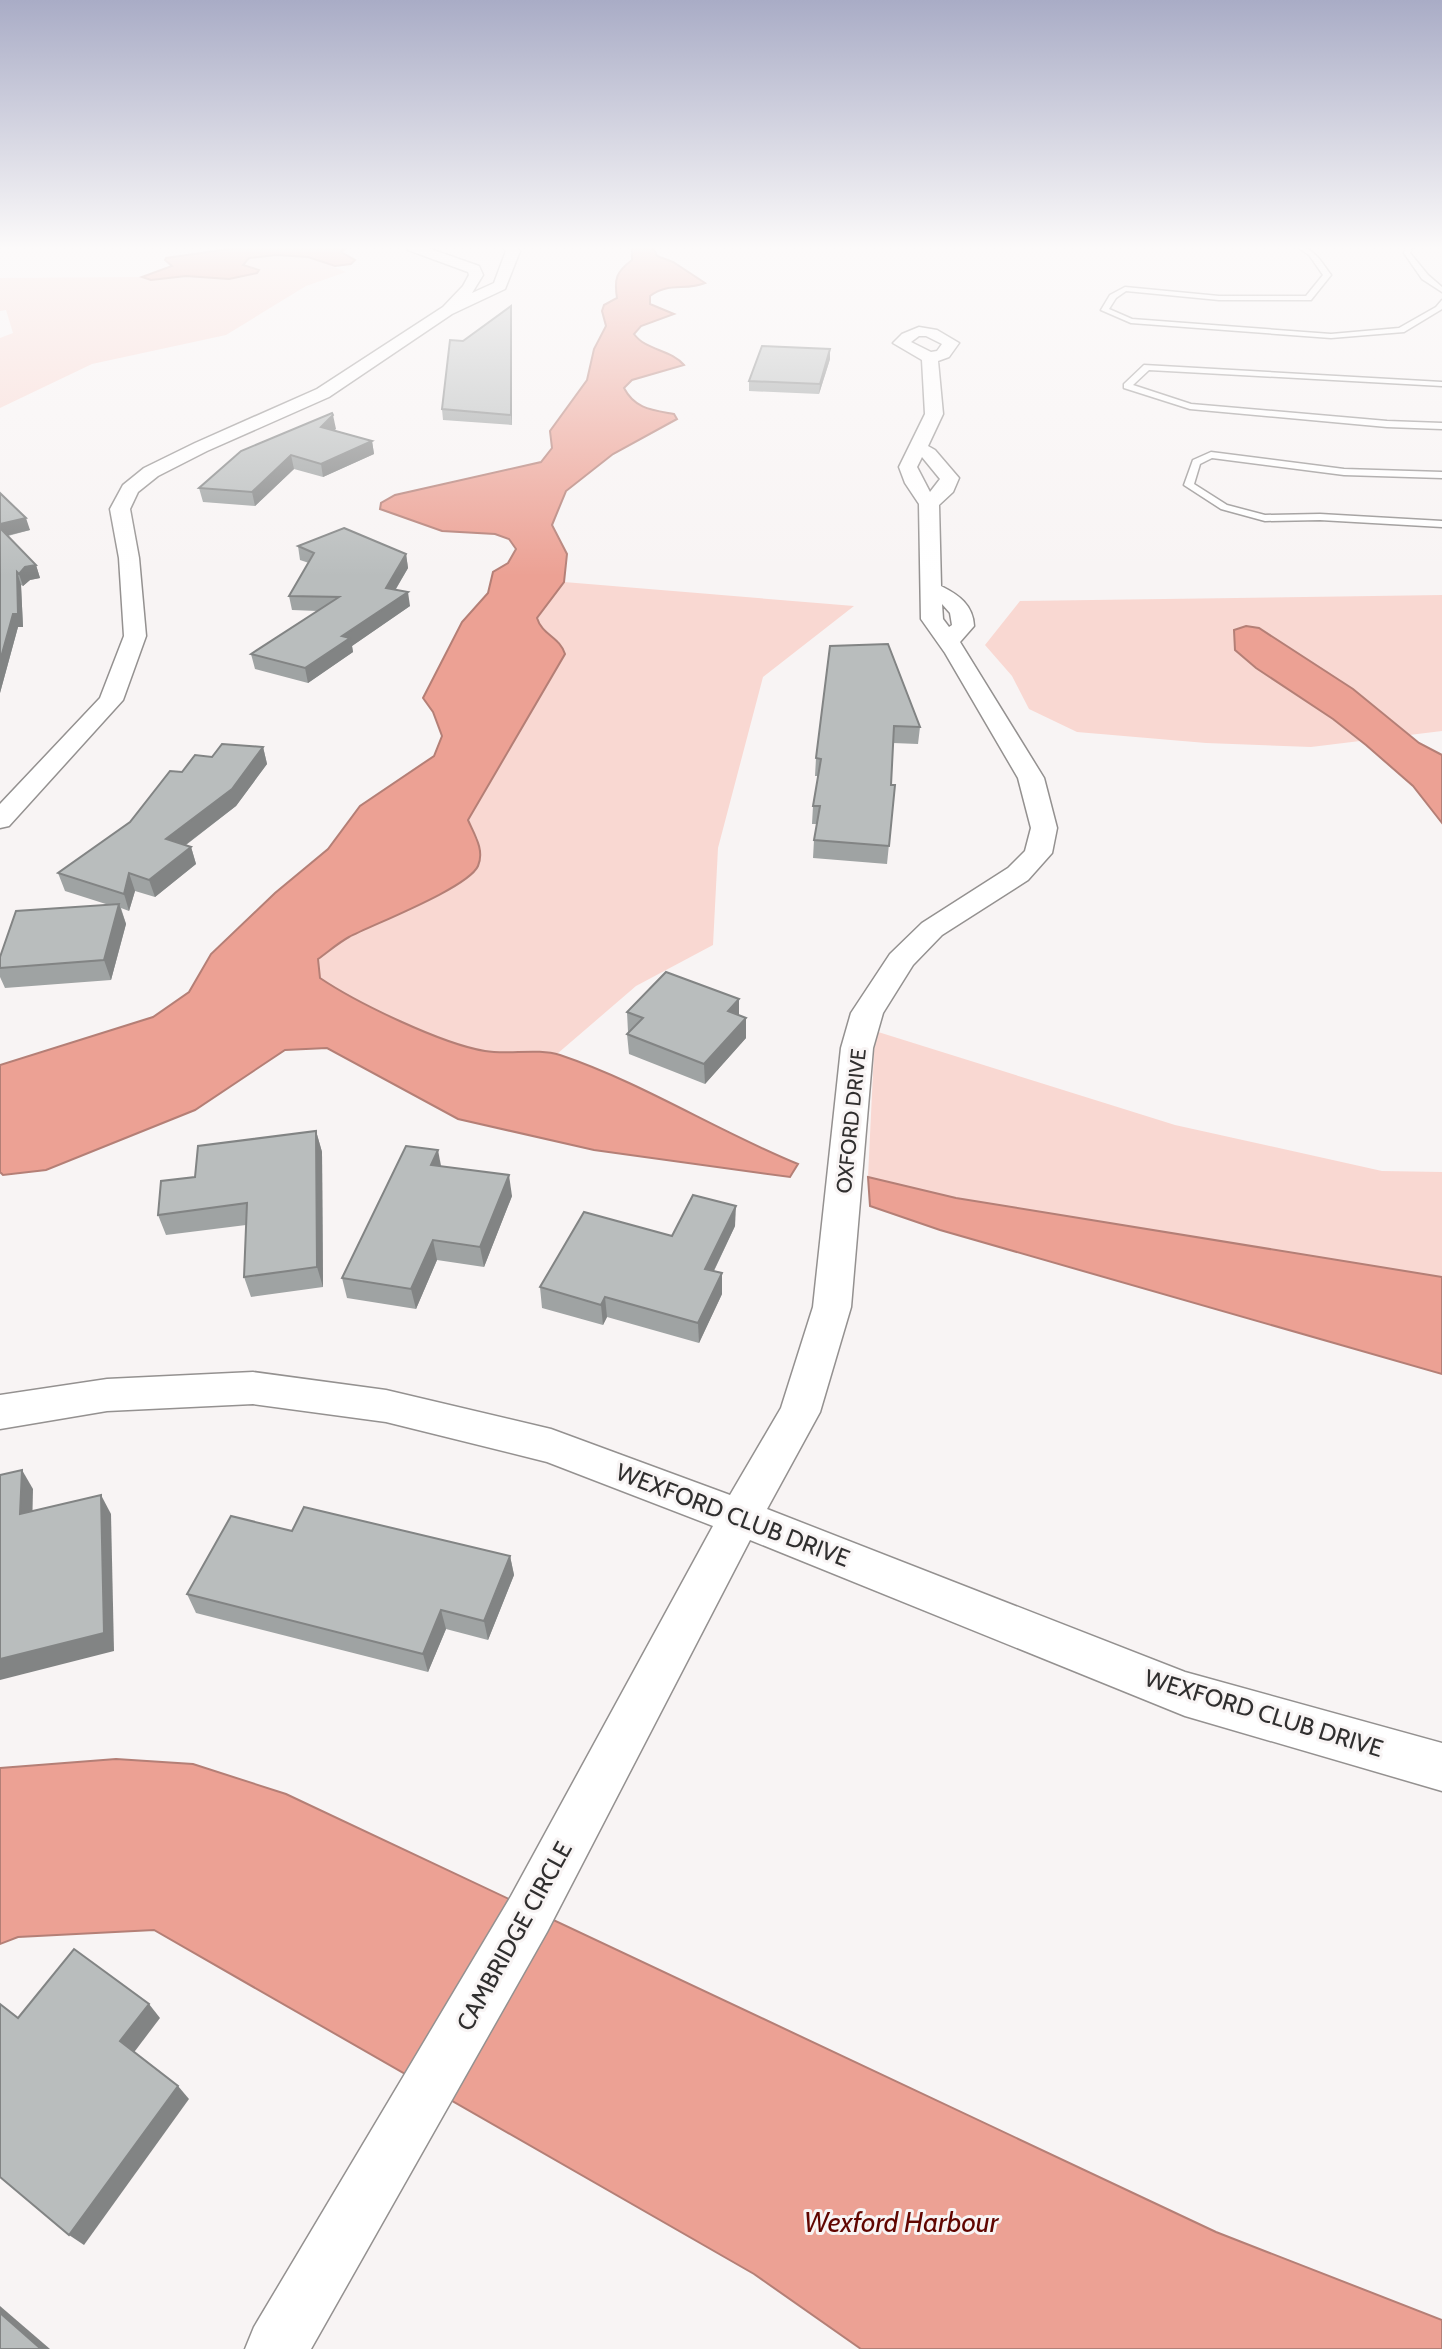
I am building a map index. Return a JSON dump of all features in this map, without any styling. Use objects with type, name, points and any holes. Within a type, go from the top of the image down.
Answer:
[{"type":"street","points":[[0,820],[111,700],[135,636],[129,558],[120,509],[130,489],[151,471],[323,393],[378,357]]},
{"type":"street","points":[[917,447],[929,454],[946,470],[950,478],[946,488],[929,504],[914,483],[908,467],[917,447],[934,414],[930,358]]},
{"type":"street","name":"OXFORD DRIVE","points":[[740,1517],[800,1412],[832,1307],[857,1048],[867,1013],[901,960],[932,929],[1018,874],[1038,853],[1044,828],[1031,778],[932,619],[929,504]]},
{"type":"street","name":"WEXFORD CLUB DRIVE","points":[[0,1412],[107,1395],[253,1388],[386,1406],[551,1446],[740,1517],[1185,1694],[1442,1767]]},
{"type":"street","name":"CAMBRIDGE CIRCLE","points":[[276,2349],[529,1914],[740,1517]]},
{"type":"lane","points":[[1442,384],[1147,368],[1127,386],[1190,405],[1387,424],[1442,426]]},
{"type":"lane","points":[[1442,475],[1344,472],[1211,456],[1196,462],[1189,485],[1224,507],[1265,518],[1320,517],[1442,524]]},
{"type":"shaded area","points":[[0,357],[126,357],[92,364],[0,408]]},
{"type":"shaded area","points":[[564,582],[854,606],[763,677],[718,848],[713,945],[636,986],[557,1054],[487,1051],[424,1032],[356,999],[320,978],[318,959],[478,839],[467,820],[565,654],[563,648],[537,618]]},
{"type":"shaded area","points":[[1442,595],[1442,731],[1311,747],[1206,743],[1077,732],[1029,709],[1012,676],[985,645],[1020,601]]},
{"type":"shaded area","points":[[875,1031],[1175,1125],[1382,1171],[1442,1172],[1442,1277],[956,1198],[868,1177]]},
{"type":"water","points":[[592,357],[673,357],[684,365],[632,380],[624,388],[639,404],[651,410],[674,414],[677,419],[613,454],[566,491],[552,525],[567,554],[564,582],[537,618],[539,624],[563,648],[565,654],[468,820],[479,848],[478,866],[457,885],[337,945],[318,959],[320,978],[377,1010],[467,1047],[485,1051],[551,1053],[591,1066],[798,1164],[790,1177],[594,1150],[458,1119],[327,1048],[285,1050],[195,1110],[46,1170],[3,1175],[0,1172],[0,1065],[153,1017],[189,992],[211,954],[275,893],[328,849],[360,806],[434,756],[442,736],[433,712],[423,698],[462,622],[488,593],[493,572],[508,563],[516,549],[509,539],[495,534],[442,531],[380,509],[381,503],[395,495],[541,462],[552,448],[550,431],[587,380]]},
{"type":"water","points":[[1246,626],[1259,628],[1353,689],[1419,743],[1442,755],[1442,823],[1413,786],[1366,745],[1333,719],[1256,668],[1235,650],[1234,630]]},
{"type":"water","points":[[868,1177],[956,1198],[1442,1277],[1442,1374],[940,1230],[870,1206]]},
{"type":"water","name":"Wexford Harbour","points":[[116,1759],[193,1764],[286,1794],[1216,2232],[1442,2320],[1442,2349],[861,2349],[754,2274],[154,1930],[18,1937],[0,1944],[0,1768]]},
{"type":"building","points":[[448,357],[511,357],[511,415],[442,409]]},
{"type":"building","points":[[758,357],[828,357],[820,384],[749,381]]},
{"type":"building","points":[[332,413],[321,427],[372,441],[321,464],[291,455],[252,492],[199,488],[241,451]]},
{"type":"building","points":[[0,493],[26,518],[0,524]]},
{"type":"building","points":[[0,528],[36,565],[25,567],[19,574],[17,572],[18,614],[13,614],[0,661]]},
{"type":"building","points":[[344,528],[406,554],[386,588],[408,592],[342,636],[350,638],[305,668],[251,654],[339,597],[289,596],[314,553],[298,546]]},
{"type":"building","points":[[888,644],[920,727],[894,726],[891,785],[895,785],[889,846],[814,840],[820,806],[813,806],[821,759],[816,758],[830,646]]},
{"type":"building","points":[[222,744],[263,747],[232,789],[166,839],[191,847],[149,880],[129,873],[124,894],[58,873],[130,822],[170,771],[182,772],[195,755],[212,757]]},
{"type":"building","points":[[119,904],[104,960],[0,968],[0,957],[16,911]]},
{"type":"building","points":[[666,972],[739,999],[728,1011],[746,1018],[704,1064],[627,1034],[643,1018],[627,1012]]},
{"type":"building","points":[[316,1131],[317,1267],[244,1277],[247,1203],[158,1215],[161,1181],[195,1177],[198,1146]]},
{"type":"building","points":[[406,1146],[438,1150],[431,1165],[509,1175],[480,1247],[433,1240],[411,1289],[342,1278]]},
{"type":"building","points":[[693,1195],[736,1206],[705,1269],[722,1273],[698,1323],[605,1297],[601,1305],[540,1287],[584,1212],[672,1236]]},
{"type":"building","points":[[22,1470],[20,1514],[101,1495],[104,1633],[0,1659],[0,1475]]},
{"type":"building","points":[[304,1507],[510,1556],[484,1621],[441,1610],[423,1654],[187,1594],[231,1516],[292,1531]]},
{"type":"building","points":[[74,1949],[149,2004],[120,2041],[178,2086],[69,2235],[0,2177],[0,2004],[18,2018]]},
{"type":"building","points":[[0,2313],[41,2349],[0,2349]]}]
